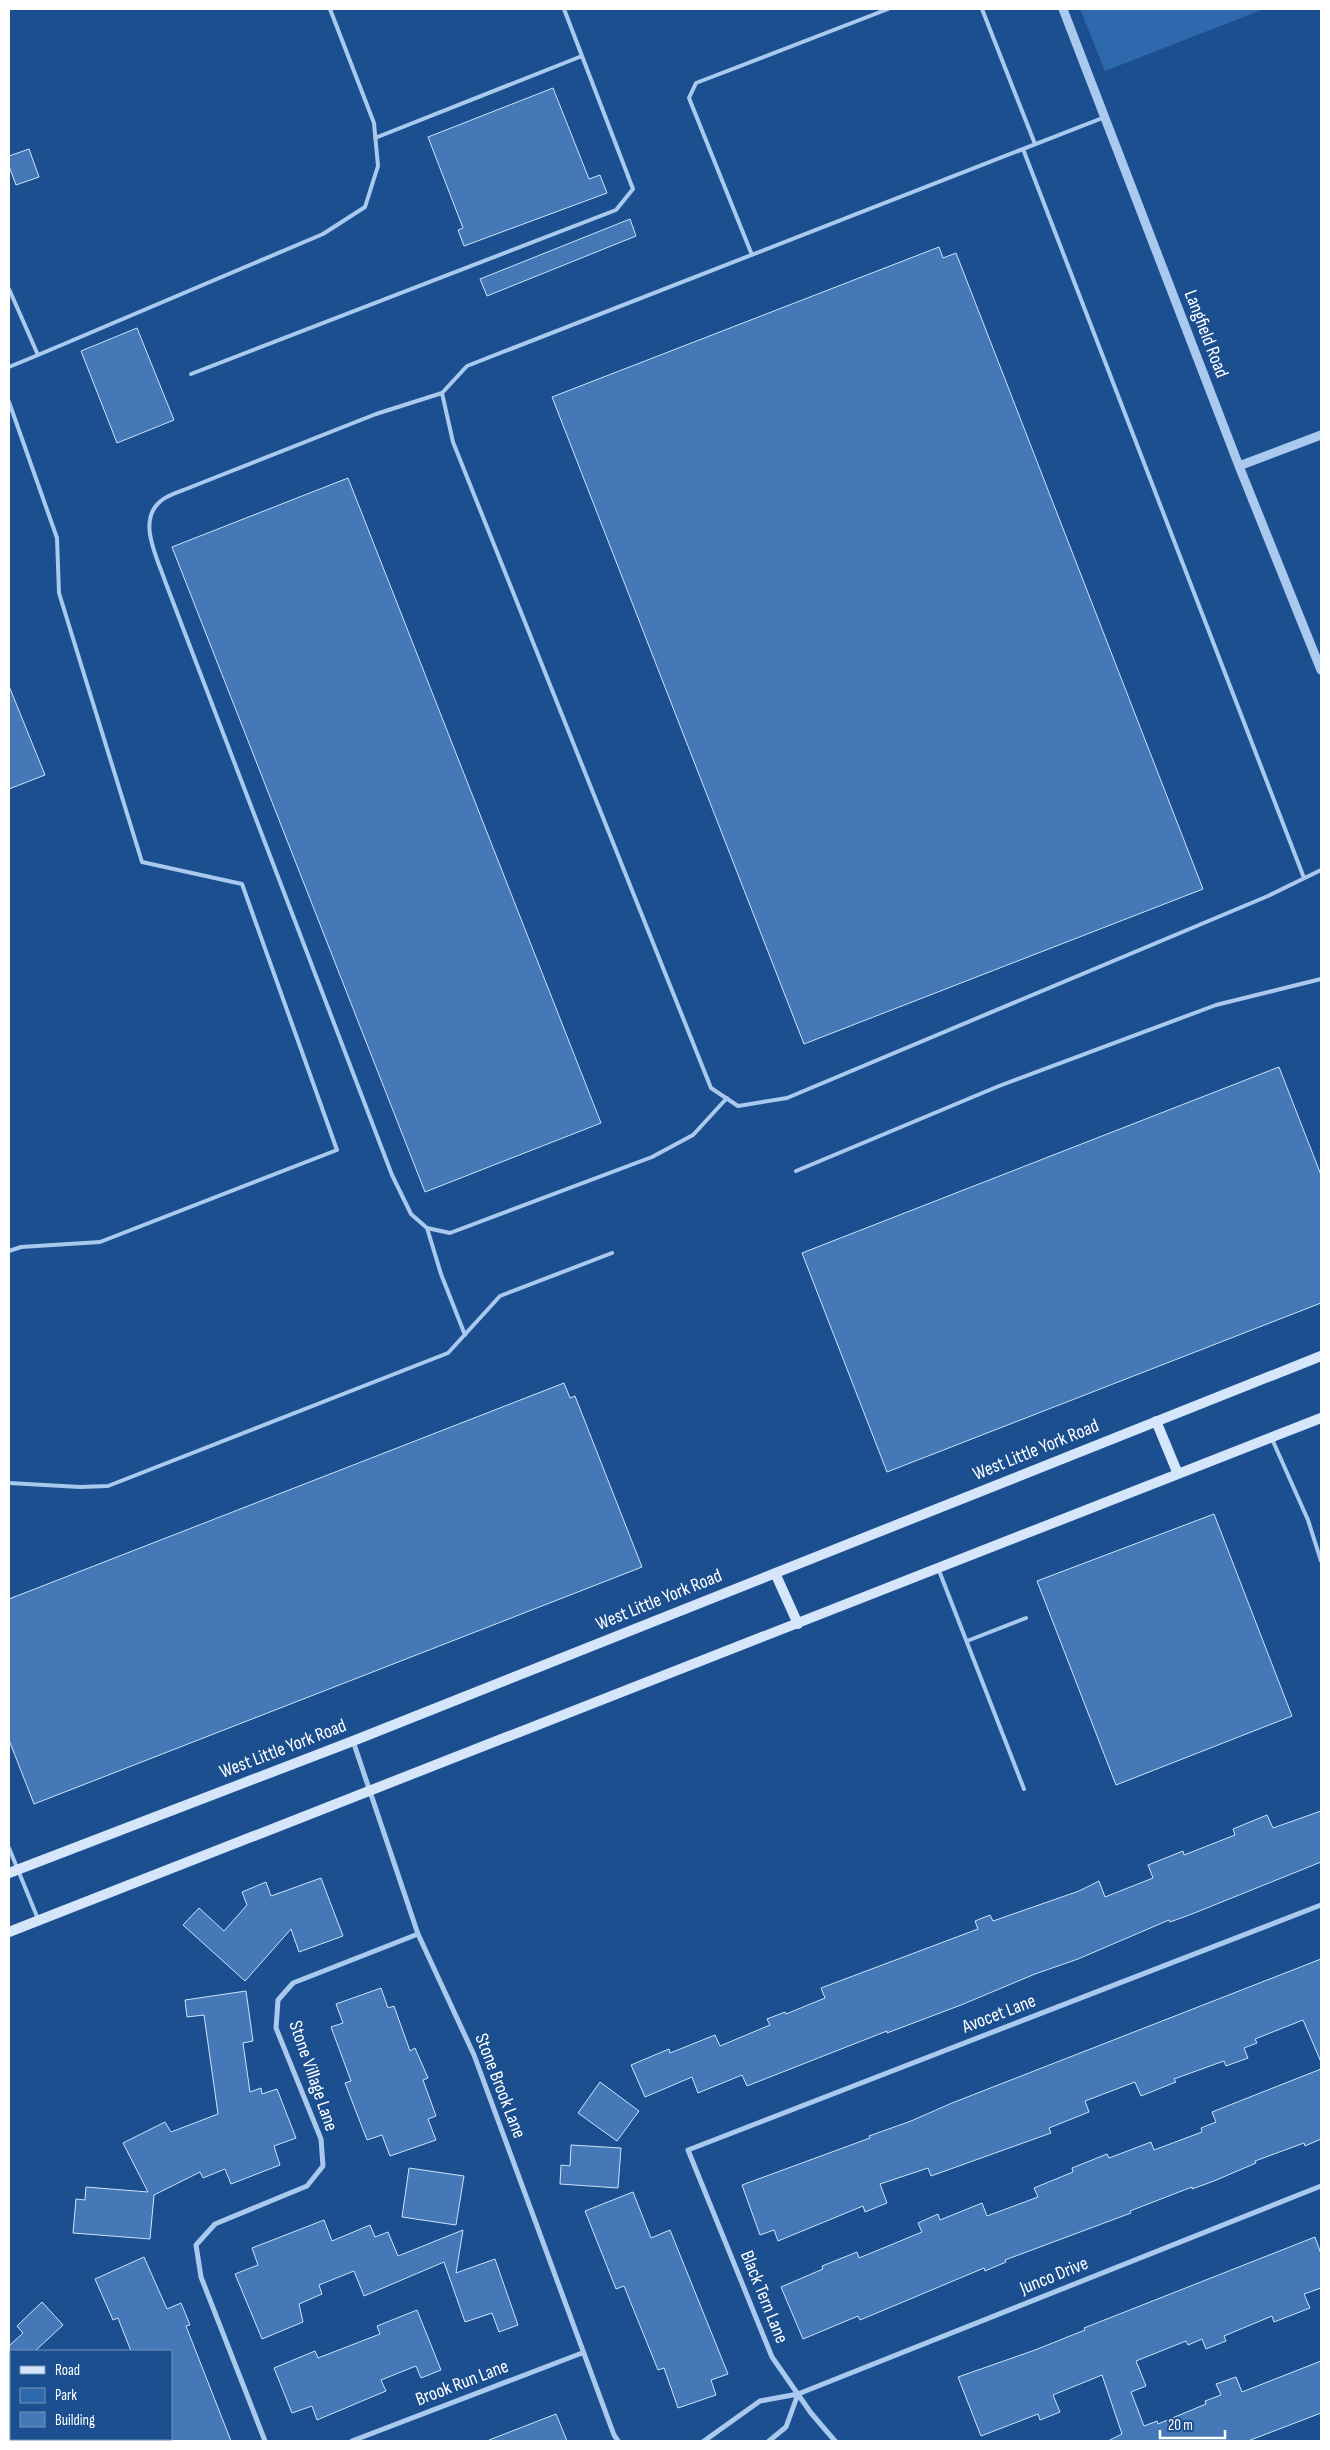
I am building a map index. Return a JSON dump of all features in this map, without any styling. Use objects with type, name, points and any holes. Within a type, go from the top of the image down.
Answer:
[{"type":"main road","name":"West Little York Road","points":[[13,1871],[353,1741],[1321,1356]]},
{"type":"main road","points":[[9,1932],[1321,1418]]},
{"type":"main road","points":[[1156,1421],[1178,1474]]},
{"type":"main road","points":[[775,1573],[798,1624]]},
{"type":"street","name":"Langfield Road","points":[[1063,9],[1321,670]]},
{"type":"street","points":[[1240,466],[1321,436]]},
{"type":"street","name":"Stone Brook Lane","points":[[353,1741],[418,1934],[474,2055],[582,2353],[614,2436],[618,2441]]},
{"type":"street","name":"Avocet Lane","points":[[688,2150],[1321,1905]]},
{"type":"street","name":"Stone Village Lane","points":[[265,2441],[201,2277],[196,2245],[215,2224],[307,2186],[323,2166],[321,2139],[276,2028],[278,2000],[293,1983],[418,1934]]},
{"type":"street","name":"Black Tern Lane","points":[[688,2150],[772,2357],[834,2441]]},
{"type":"street","name":"Junco Drive","points":[[704,2441],[760,2401],[798,2394],[1321,2186]]},
{"type":"street","name":"Brook Run Lane","points":[[352,2441],[582,2353]]},
{"type":"street","points":[[769,2441],[786,2427],[798,2394]]},
{"type":"lane","points":[[9,367],[323,234],[365,207],[378,166],[374,123],[330,9]]},
{"type":"lane","points":[[192,374],[616,210],[633,189],[564,9]]},
{"type":"lane","points":[[752,255],[689,98],[696,84],[888,9]]},
{"type":"lane","points":[[982,9],[1035,144]]},
{"type":"lane","points":[[375,138],[582,56]]},
{"type":"lane","points":[[727,1098],[692,1135],[652,1157],[450,1233],[428,1228],[410,1214],[392,1175],[168,590],[149,532],[150,516],[161,500],[376,414],[442,393],[467,366],[1104,117]]},
{"type":"lane","points":[[1023,149],[1304,878]]},
{"type":"lane","points":[[9,289],[38,356]]},
{"type":"lane","points":[[442,393],[453,442],[707,1079],[711,1088],[738,1106],[787,1098],[1268,896],[1321,870]]},
{"type":"lane","points":[[9,402],[57,538],[59,594],[142,862],[242,884],[337,1150],[100,1242],[21,1246],[9,1251]]},
{"type":"lane","points":[[796,1171],[999,1086],[1216,1005],[1321,979]]},
{"type":"lane","points":[[428,1228],[441,1274],[464,1335]]},
{"type":"lane","points":[[9,1483],[80,1487],[108,1486],[448,1353],[500,1296],[612,1253]]},
{"type":"lane","points":[[1271,1437],[1308,1520],[1321,1561]]},
{"type":"lane","points":[[938,1568],[1024,1790]]},
{"type":"lane","points":[[967,1641],[1026,1618]]},
{"type":"lane","points":[[9,1848],[13,1871],[39,1921]]},
{"type":"green space","points":[[1080,9],[1264,9],[1105,71]]},
{"type":"building","points":[[553,88],[589,179],[600,175],[607,193],[464,246],[458,230],[463,228],[428,137]]},
{"type":"building","points":[[29,149],[39,177],[16,185],[9,166],[9,156]]},
{"type":"building","points":[[630,219],[636,236],[487,296],[480,279]]},
{"type":"building","points":[[939,247],[943,258],[956,253],[1203,889],[804,1044],[552,397]]},
{"type":"building","points":[[137,328],[174,420],[117,443],[81,351]]},
{"type":"building","points":[[348,478],[601,1123],[425,1192],[172,547]]},
{"type":"building","points":[[9,686],[45,775],[9,789]]},
{"type":"building","points":[[1279,1067],[1321,1175],[1321,1303],[887,1472],[802,1253]]},
{"type":"building","points":[[564,1383],[570,1398],[575,1396],[642,1567],[34,1804],[9,1740],[9,1599]]},
{"type":"building","points":[[1214,1514],[1292,1716],[1116,1785],[1037,1581]]},
{"type":"building","points":[[1321,1811],[1321,1862],[1192,1914],[1170,1922],[1169,1920],[1078,1959],[1035,1974],[961,2005],[887,2033],[887,2031],[747,2086],[742,2075],[698,2093],[692,2077],[645,2097],[631,2065],[669,2049],[670,2053],[715,2035],[720,2046],[770,2025],[767,2019],[785,2012],[786,2014],[825,1998],[821,1988],[978,1929],[975,1921],[990,1915],[993,1921],[1079,1891],[1099,1881],[1105,1897],[1153,1878],[1148,1865],[1183,1851],[1184,1855],[1235,1835],[1233,1829],[1267,1815],[1273,1828]]},
{"type":"building","points":[[321,1878],[343,1936],[299,1952],[291,1929],[245,1981],[183,1925],[199,1908],[224,1931],[247,1905],[242,1892],[266,1882],[271,1896]]},
{"type":"building","points":[[1321,1959],[1321,2062],[1303,2020],[1255,2039],[1257,2043],[1244,2048],[1248,2058],[1226,2066],[1224,2061],[1174,2079],[1176,2082],[1141,2096],[1135,2082],[1085,2101],[1089,2112],[1049,2128],[1051,2133],[931,2176],[928,2168],[880,2184],[887,2203],[865,2212],[863,2206],[778,2241],[774,2230],[760,2235],[742,2185],[870,2138],[869,2136],[911,2121],[952,2103]]},
{"type":"building","points":[[381,1988],[388,2008],[394,2006],[410,2051],[415,2048],[428,2078],[423,2080],[436,2116],[428,2119],[436,2140],[390,2156],[382,2135],[367,2140],[345,2083],[351,2081],[331,2027],[343,2023],[336,2004]]},
{"type":"building","points":[[246,1991],[253,2041],[243,2043],[250,2092],[261,2088],[262,2094],[277,2089],[296,2138],[274,2146],[280,2165],[231,2184],[225,2169],[203,2178],[200,2172],[154,2195],[150,2239],[73,2233],[76,2199],[85,2200],[86,2187],[148,2192],[123,2143],[165,2122],[171,2132],[218,2114],[204,2015],[187,2017],[185,2000]]},
{"type":"building","points":[[1321,2069],[1321,2139],[1305,2146],[1304,2143],[1255,2161],[1256,2163],[1214,2181],[1192,2189],[1192,2187],[1130,2211],[1131,2213],[1005,2260],[1006,2262],[985,2271],[984,2268],[860,2320],[858,2316],[803,2339],[781,2287],[823,2269],[822,2266],[857,2252],[859,2258],[922,2232],[918,2223],[938,2214],[940,2220],[982,2203],[987,2216],[1038,2197],[1034,2188],[1073,2172],[1072,2168],[1107,2154],[1109,2158],[1151,2142],[1154,2150],[1202,2132],[1201,2128],[1216,2122],[1212,2112]]},
{"type":"building","points":[[600,2082],[639,2111],[617,2141],[578,2113]]},
{"type":"building","points":[[571,2145],[621,2148],[618,2188],[560,2184],[561,2165],[570,2166]]},
{"type":"building","points":[[409,2168],[464,2176],[456,2225],[402,2217]]},
{"type":"building","points":[[633,2192],[651,2238],[670,2230],[728,2374],[711,2380],[716,2395],[678,2408],[664,2368],[658,2370],[624,2286],[616,2289],[585,2211]]},
{"type":"building","points":[[324,2220],[332,2241],[370,2225],[375,2237],[388,2232],[398,2256],[463,2230],[456,2273],[495,2259],[518,2325],[499,2332],[492,2313],[465,2322],[444,2262],[364,2296],[354,2271],[319,2285],[322,2294],[299,2304],[303,2322],[262,2339],[235,2274],[258,2265],[252,2248]]},
{"type":"building","points":[[1315,2237],[1321,2254],[1321,2288],[1304,2294],[1310,2308],[1274,2322],[1272,2316],[1224,2336],[1226,2341],[1206,2349],[1202,2339],[1188,2345],[1186,2341],[1136,2361],[1146,2386],[1131,2392],[1144,2426],[1157,2421],[1158,2424],[1206,2404],[1205,2401],[1221,2395],[1216,2384],[1236,2377],[1242,2392],[1321,2361],[1321,2413],[1248,2441],[1108,2441],[1122,2434],[1102,2375],[1053,2395],[1060,2412],[1040,2420],[1038,2414],[981,2436],[958,2377],[1035,2350],[1085,2330],[1084,2328]]},
{"type":"building","points":[[144,2257],[167,2309],[181,2303],[190,2325],[186,2326],[231,2441],[171,2441],[172,2350],[131,2350],[118,2318],[113,2320],[95,2279]]},
{"type":"building","points":[[42,2302],[63,2325],[36,2350],[9,2351],[9,2346],[23,2333],[17,2326]]},
{"type":"building","points":[[417,2310],[441,2370],[421,2378],[416,2366],[381,2380],[386,2391],[317,2420],[312,2406],[292,2413],[274,2368],[315,2351],[318,2358],[380,2334],[377,2326]]},
{"type":"building","points":[[556,2414],[567,2441],[489,2441],[489,2440]]}]
